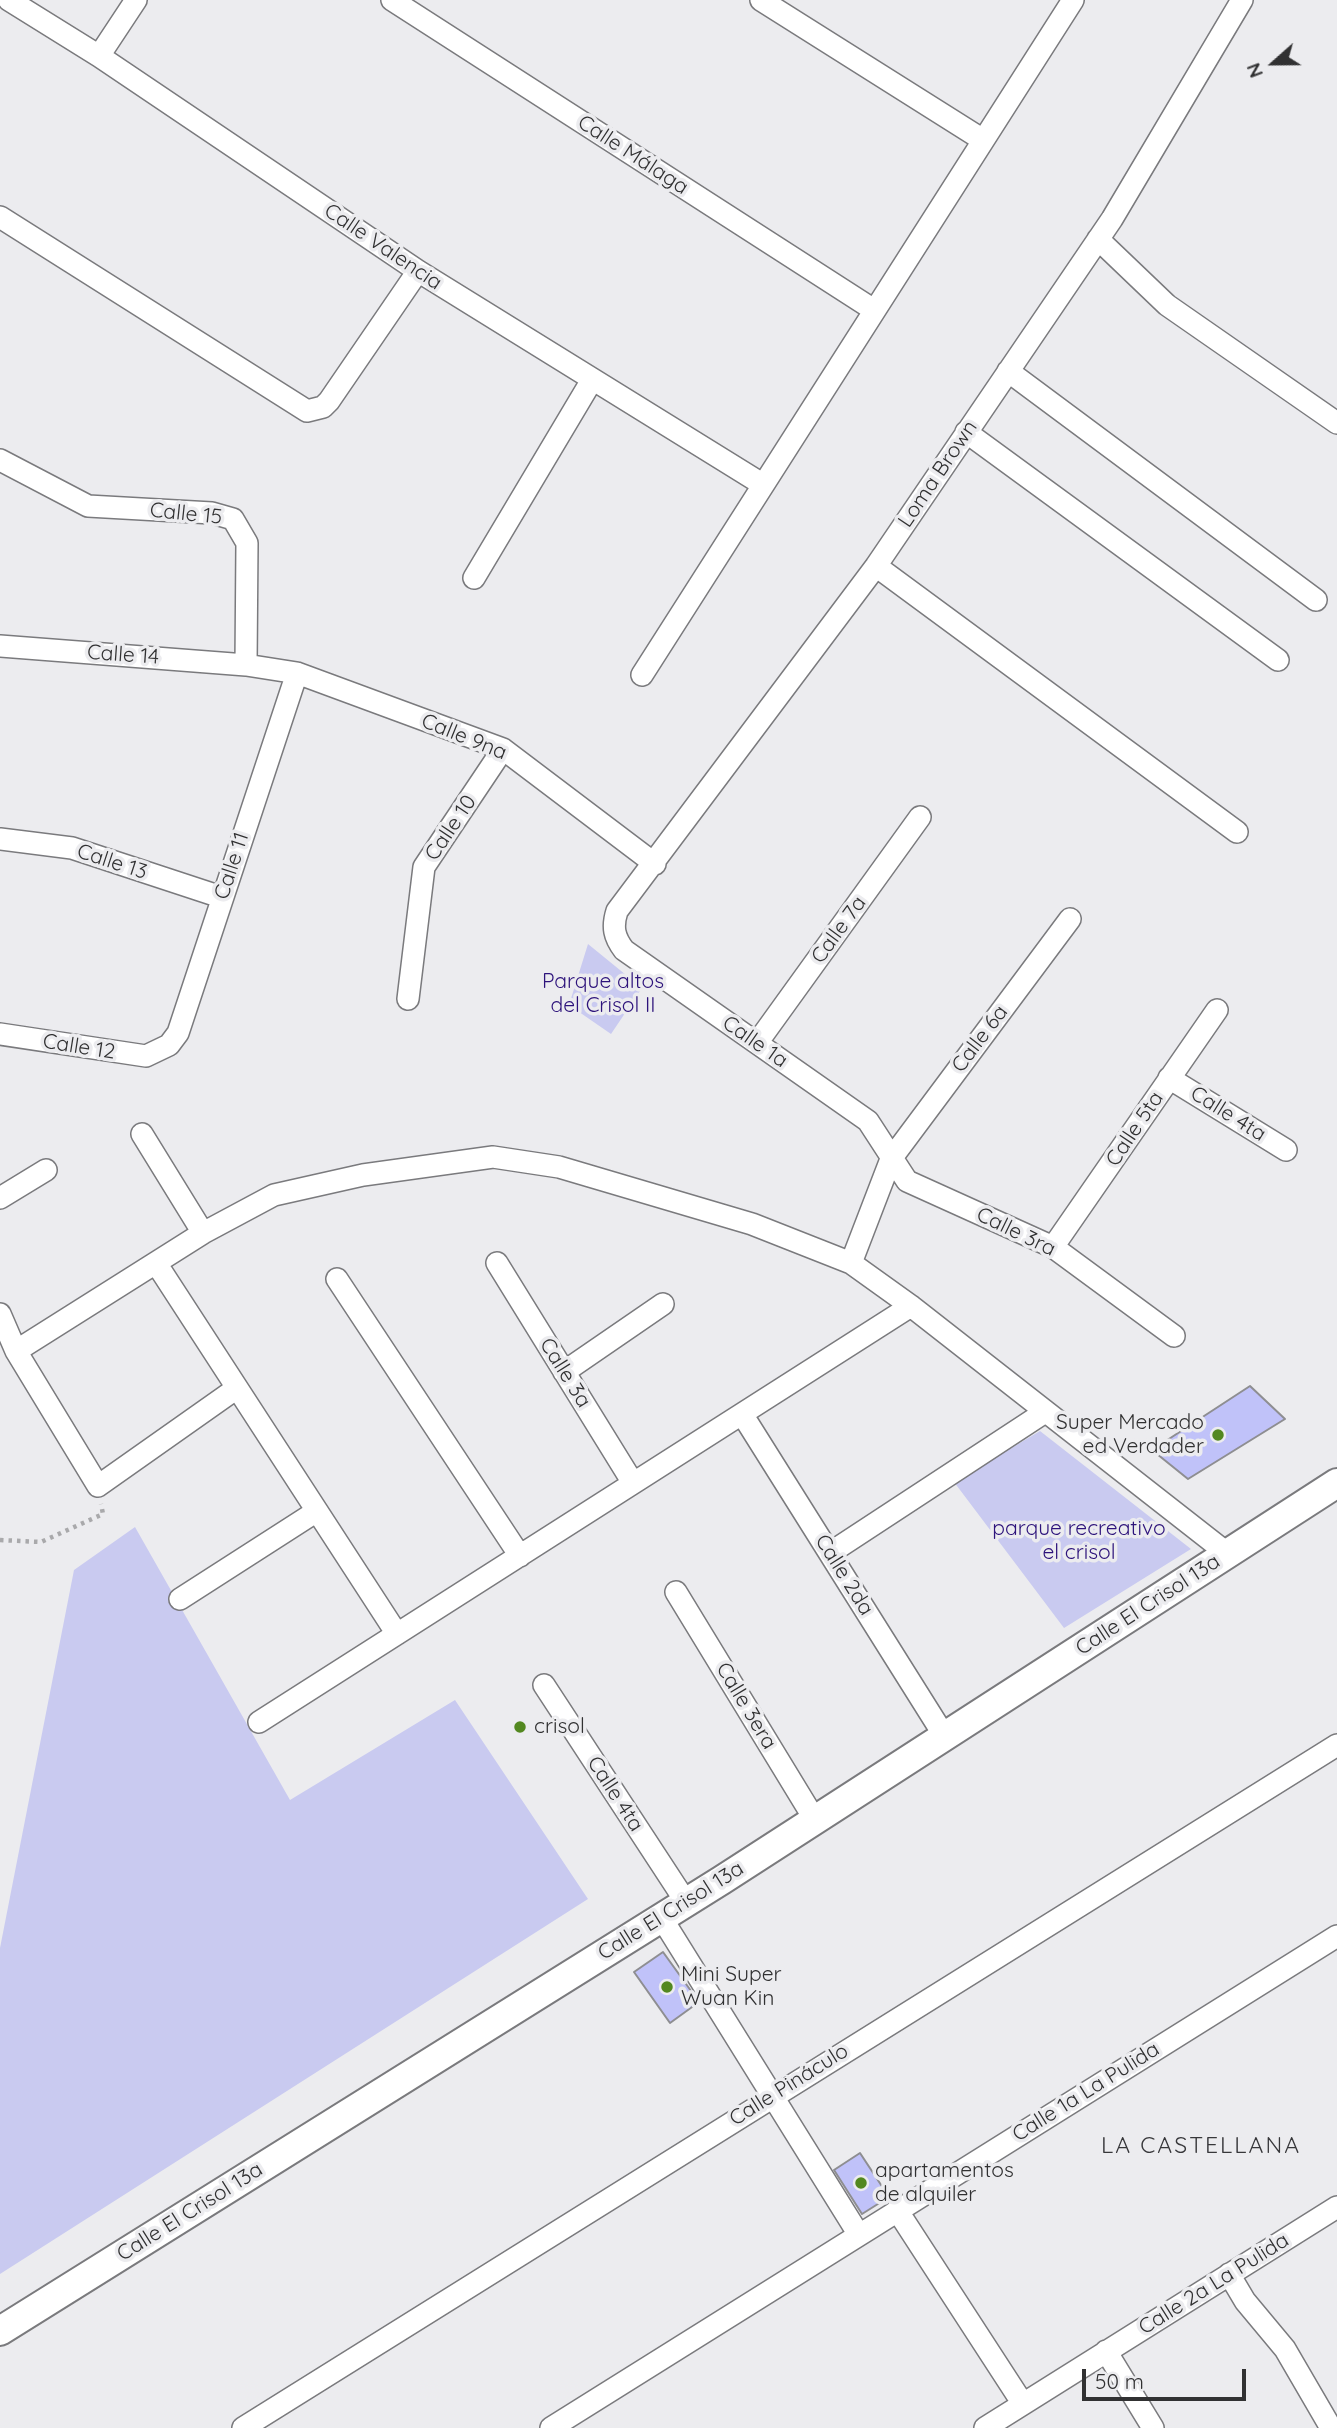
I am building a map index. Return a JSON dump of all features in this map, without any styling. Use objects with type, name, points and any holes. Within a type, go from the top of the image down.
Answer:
[{"type":"street","name":"Calle Valencia","points":[[9,0],[99,56],[418,271],[762,484]]},
{"type":"street","points":[[99,56],[136,0]]},
{"type":"street","name":"Calle Málaga","points":[[392,0],[874,310]]},
{"type":"street","points":[[761,0],[983,140]]},
{"type":"street","points":[[642,675],[1073,0]]},
{"type":"street","name":"Loma Brown","points":[[614,932],[617,911],[655,864],[876,566],[1098,239],[1242,0]]},
{"type":"street","points":[[0,217],[307,411],[323,407],[329,401],[418,271]]},
{"type":"street","points":[[1098,239],[1167,305],[1337,423]]},
{"type":"street","points":[[1008,371],[1316,600]]},
{"type":"street","points":[[474,578],[592,380]]},
{"type":"street","points":[[967,432],[1278,660]]},
{"type":"street","name":"Calle 15","points":[[0,460],[88,506],[212,513],[233,519],[247,543],[246,665]]},
{"type":"street","points":[[876,566],[1237,832]]},
{"type":"street","name":"Calle 14","points":[[0,646],[246,665]]},
{"type":"street","name":"Calle 9na","points":[[246,665],[297,673],[503,749],[655,864]]},
{"type":"street","name":"Calle 11","points":[[158,1052],[178,1033],[297,673]]},
{"type":"street","name":"Calle 10","points":[[408,999],[424,867],[503,749]]},
{"type":"street","name":"Calle 7a","points":[[757,1043],[920,817]]},
{"type":"street","name":"Calle 13","points":[[0,839],[72,848],[221,897]]},
{"type":"street","name":"Calle 6a","points":[[850,1263],[891,1159],[1070,919]]},
{"type":"street","name":"Calle 1a","points":[[614,932],[624,950],[868,1121],[891,1159]]},
{"type":"street","name":"Calle 5ta","points":[[1053,1247],[1217,1010]]},
{"type":"street","name":"Calle 12","points":[[0,1034],[135,1055],[158,1052]]},
{"type":"street","name":"Calle 4ta","points":[[1170,1078],[1286,1150]]},
{"type":"street","points":[[142,1133],[203,1233]]},
{"type":"street","points":[[16,1351],[203,1233],[274,1195],[363,1175],[493,1157],[559,1167],[752,1224],[850,1263],[911,1306],[1228,1554]]},
{"type":"street","name":"Calle 3ra","points":[[891,1159],[907,1181],[1053,1247],[1174,1336]]},
{"type":"street","points":[[0,1198],[46,1171]]},
{"type":"street","name":"Calle 3a","points":[[497,1262],[633,1483]]},
{"type":"street","points":[[156,1263],[397,1634]]},
{"type":"street","points":[[337,1279],[520,1556]]},
{"type":"street","points":[[565,1372],[663,1304]]},
{"type":"street","points":[[258,1723],[911,1306]]},
{"type":"street","points":[[0,1314],[16,1351],[98,1486],[237,1388]]},
{"type":"street","points":[[830,1553],[1045,1412]]},
{"type":"street","name":"Calle 2da","points":[[742,1413],[945,1737]]},
{"type":"street","name":"Calle El Crisol 13a","points":[[0,2331],[686,1902],[1337,1483]]},
{"type":"street","points":[[180,1599],[317,1511]]},
{"type":"street","name":"Calle 3era","points":[[676,1592],[815,1820]]},
{"type":"street","name":"Calle 4ta","points":[[544,1685],[686,1902]]},
{"type":"street","name":"Calle Pináculo","points":[[243,2428],[1337,1745]]},
{"type":"street","points":[[661,1917],[859,2235]]},
{"type":"street","name":"Calle 1a La Pulida","points":[[551,2428],[1337,1936]]},
{"type":"street","name":"Calle 2a La Pulida","points":[[985,2428],[1337,2207]]},
{"type":"street","points":[[897,2210],[1023,2404]]},
{"type":"street","points":[[1229,2274],[1245,2301],[1285,2348],[1331,2428]]},
{"type":"street","points":[[1106,2351],[1153,2428]]},
{"type":"path","points":[[0,1540],[41,1542],[103,1514],[98,1486]]},
{"type":"green space","name":"Parque altos del Crisol II","points":[[588,944],[642,988],[611,1034],[569,1005]]},
{"type":"green space","name":"parque recreativo el crisol","points":[[1040,1431],[1191,1549],[1064,1628],[954,1482]]},
{"type":"green space","points":[[135,1527],[290,1800],[455,1700],[588,1899],[0,2274],[0,1948],[74,1570]]},
{"type":"building","name":"Super Mercado ed Verdader","points":[[1250,1386],[1285,1419],[1188,1479],[1152,1450]]},
{"type":"building","name":"Mini Super Wuan Kin","points":[[663,1952],[699,2002],[670,2023],[634,1972]]},
{"type":"building","name":"apartamentos de alquiler","points":[[860,2153],[889,2197],[862,2214],[834,2170]]},
{"type":"place","name":"Super Mercado ed Verdader","points":[[1218,1435]]},
{"type":"place","name":"crisol","points":[[520,1727]]},
{"type":"place","name":"Mini Super Wuan Kin","points":[[667,1987]]},
{"type":"place","name":"apartamentos de alquiler","points":[[861,2183]]},
{"type":"district","name":"LA CASTELLANA","points":[[1201,2146]]}]
